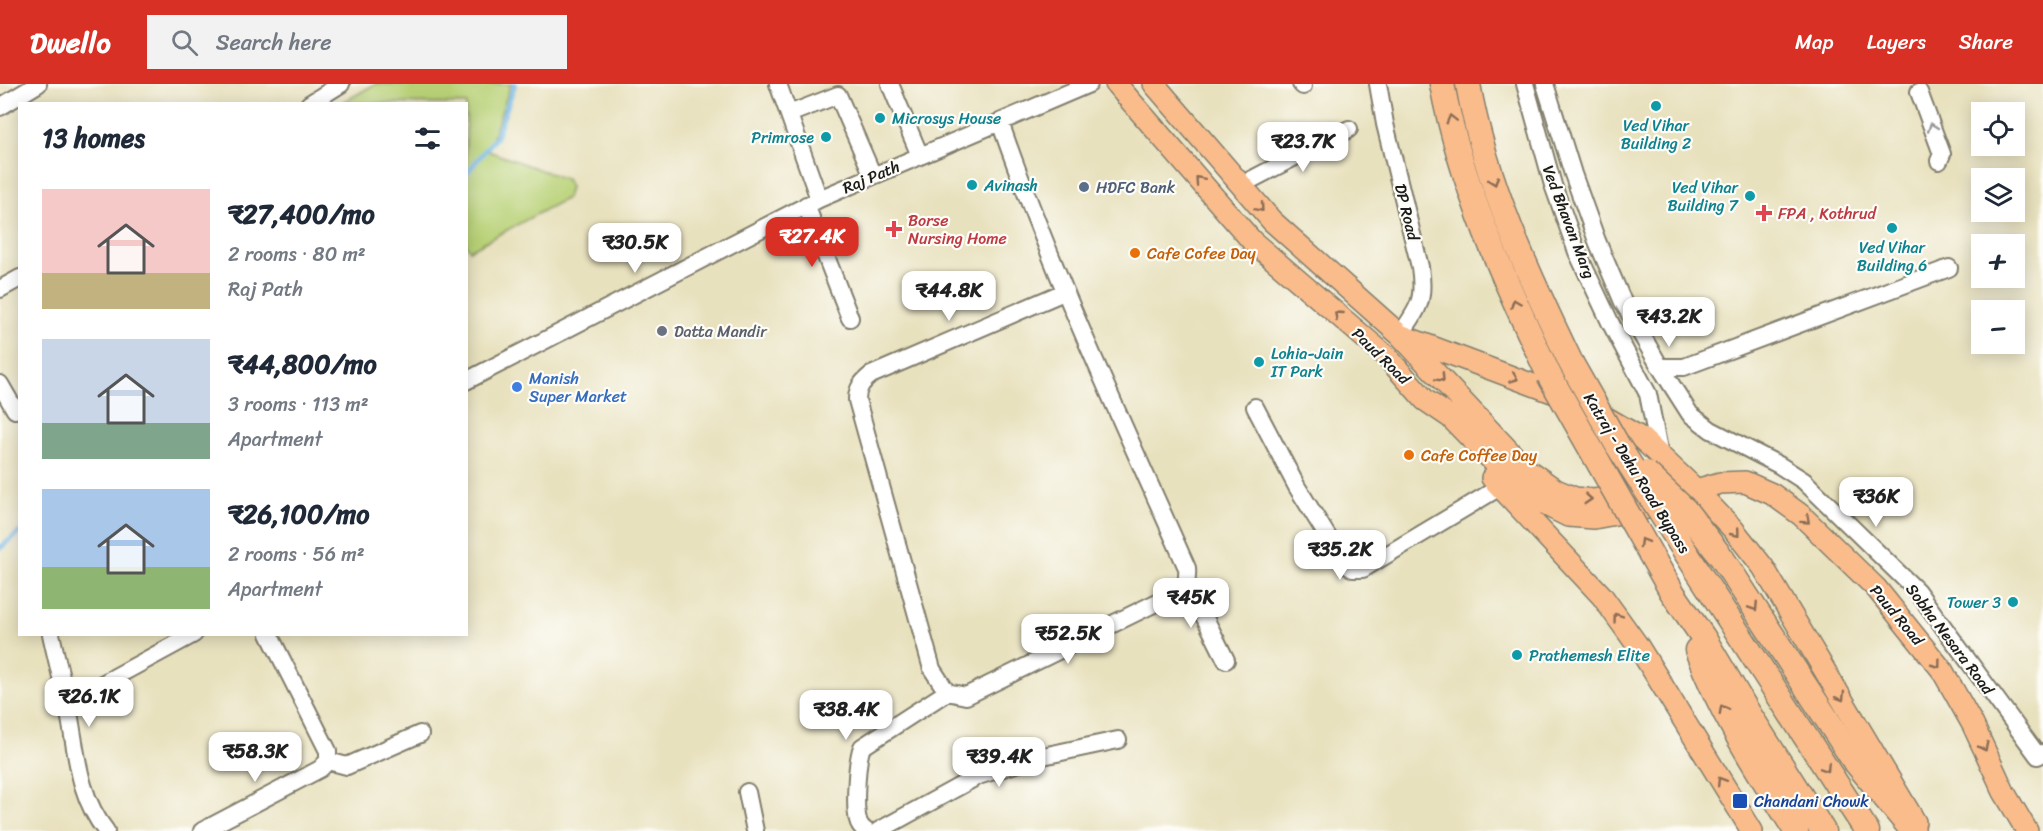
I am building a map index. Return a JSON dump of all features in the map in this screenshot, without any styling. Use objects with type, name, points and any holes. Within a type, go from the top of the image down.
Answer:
[{"type":"highway","name":"Katraj - Dehu Road Bypass","points":[[1442,84],[1463,168],[1488,239],[1549,375],[1672,592],[1703,637],[1822,831]]},
{"type":"highway","name":"Katraj - Dehu Road Bypass","points":[[1468,84],[1487,161],[1511,230],[1542,304],[1571,363],[1618,446],[1867,831]]},
{"type":"highway","points":[[1618,446],[1685,510],[1722,558],[1853,759],[1913,831]]},
{"type":"highway","points":[[1672,592],[1716,695],[1742,744],[1796,831]]},
{"type":"main road","name":"Paud Road","points":[[1116,84],[1252,241],[1387,357],[1425,400],[1450,417],[1511,480],[1544,504],[1568,516],[1593,518],[1675,503],[1696,490],[1720,483],[1745,482],[1772,494],[1801,515],[1876,588],[1942,670],[1973,725],[2004,792],[2027,831]]},
{"type":"main road","name":"Paud Road","points":[[1154,84],[1272,221],[1400,335],[1525,468],[1556,490],[1575,498],[1593,500],[1671,487],[1696,490]]},
{"type":"main road","name":"Paud Road","points":[[1400,335],[1579,402],[1641,438],[1696,490]]},
{"type":"main road","points":[[1425,400],[1500,487],[1602,596],[1638,645],[1752,831]]},
{"type":"main road","points":[[1696,490],[1733,529],[1763,567],[1921,831]]},
{"type":"street","points":[[0,107],[38,84]]},
{"type":"street","points":[[315,94],[341,84]]},
{"type":"street","points":[[778,84],[850,318]]},
{"type":"street","points":[[890,84],[920,156]]},
{"type":"street","name":"Raj Path","points":[[468,380],[813,202],[1089,84]]},
{"type":"street","name":"DP Road","points":[[1378,84],[1385,124],[1424,289],[1417,311],[1400,335]]},
{"type":"street","name":"Ved Bhavan Marg","points":[[1525,84],[1553,185],[1577,252],[1648,394],[1660,455]]},
{"type":"street","points":[[1545,84],[1572,174],[1597,241],[1623,302],[1660,367],[1684,367],[1949,268]]},
{"type":"street","points":[[1920,92],[1942,154],[1939,161]]},
{"type":"street","points":[[789,114],[838,95],[873,176]]},
{"type":"street","points":[[1000,122],[1023,189],[1064,291],[1187,568],[1187,582],[1226,660]]},
{"type":"street","points":[[1241,185],[1349,129]]},
{"type":"street","points":[[0,289],[18,279]]},
{"type":"street","points":[[947,692],[932,669],[857,400],[857,393],[860,386],[871,375],[1064,291]]},
{"type":"street","name":"Sobha Nesara Road","points":[[1660,367],[1690,414],[1711,430],[1779,465],[1804,481],[1917,591],[2038,756],[2043,753]]},
{"type":"street","points":[[0,384],[15,410]]},
{"type":"street","points":[[1255,407],[1297,487],[1344,563],[1353,569],[1363,569],[1500,487]]},
{"type":"street","points":[[866,831],[858,822],[856,807],[859,756],[862,747],[947,692],[966,696],[1178,592],[1187,582]]},
{"type":"street","points":[[51,636],[67,703],[81,784],[93,814],[105,831]]},
{"type":"street","points":[[67,703],[190,636]]},
{"type":"street","points":[[202,831],[320,769],[328,761],[328,751],[270,636]]},
{"type":"street","points":[[328,761],[347,766],[420,734]]},
{"type":"street","points":[[878,831],[978,776],[1038,757],[1118,740]]},
{"type":"street","points":[[747,792],[755,831]]},
{"type":"green space","points":[[375,84],[511,84],[488,151],[566,179],[570,187],[567,198],[470,250],[468,248],[468,102],[344,102]]},
{"type":"waterway","points":[[468,172],[496,137],[515,84]]},
{"type":"waterway","points":[[0,548],[18,534]]},
{"type":"place","name":"Ved Vihar Building 2","points":[[1656,106]]},
{"type":"place","name":"Microsys House","points":[[880,118]]},
{"type":"place","name":"Primrose","points":[[826,137]]},
{"type":"place","name":"Avinash","points":[[972,185]]},
{"type":"place","name":"HDFC Bank","points":[[1084,187]]},
{"type":"place","name":"Ved Vihar Building 7","points":[[1750,196]]},
{"type":"place","name":"FPA , Kothrud","points":[[1764,213]]},
{"type":"place","name":"Ved Vihar Building 6","points":[[1892,228]]},
{"type":"place","name":"Borse Nursing Home","points":[[894,229]]},
{"type":"place","name":"Cafe Cofee Day","points":[[1135,253]]},
{"type":"place","name":"Datta Mandir","points":[[662,331]]},
{"type":"place","name":"Lohia-Jain IT Park","points":[[1259,362]]},
{"type":"place","name":"Manish Super Market","points":[[517,387]]},
{"type":"place","name":"Cafe Coffee Day","points":[[1409,455]]},
{"type":"place","name":"Tower 3","points":[[2013,602]]},
{"type":"place","name":"Prathemesh Elite","points":[[1517,655]]},
{"type":"place","name":"Chandani Chowk","points":[[1740,801]]}]
